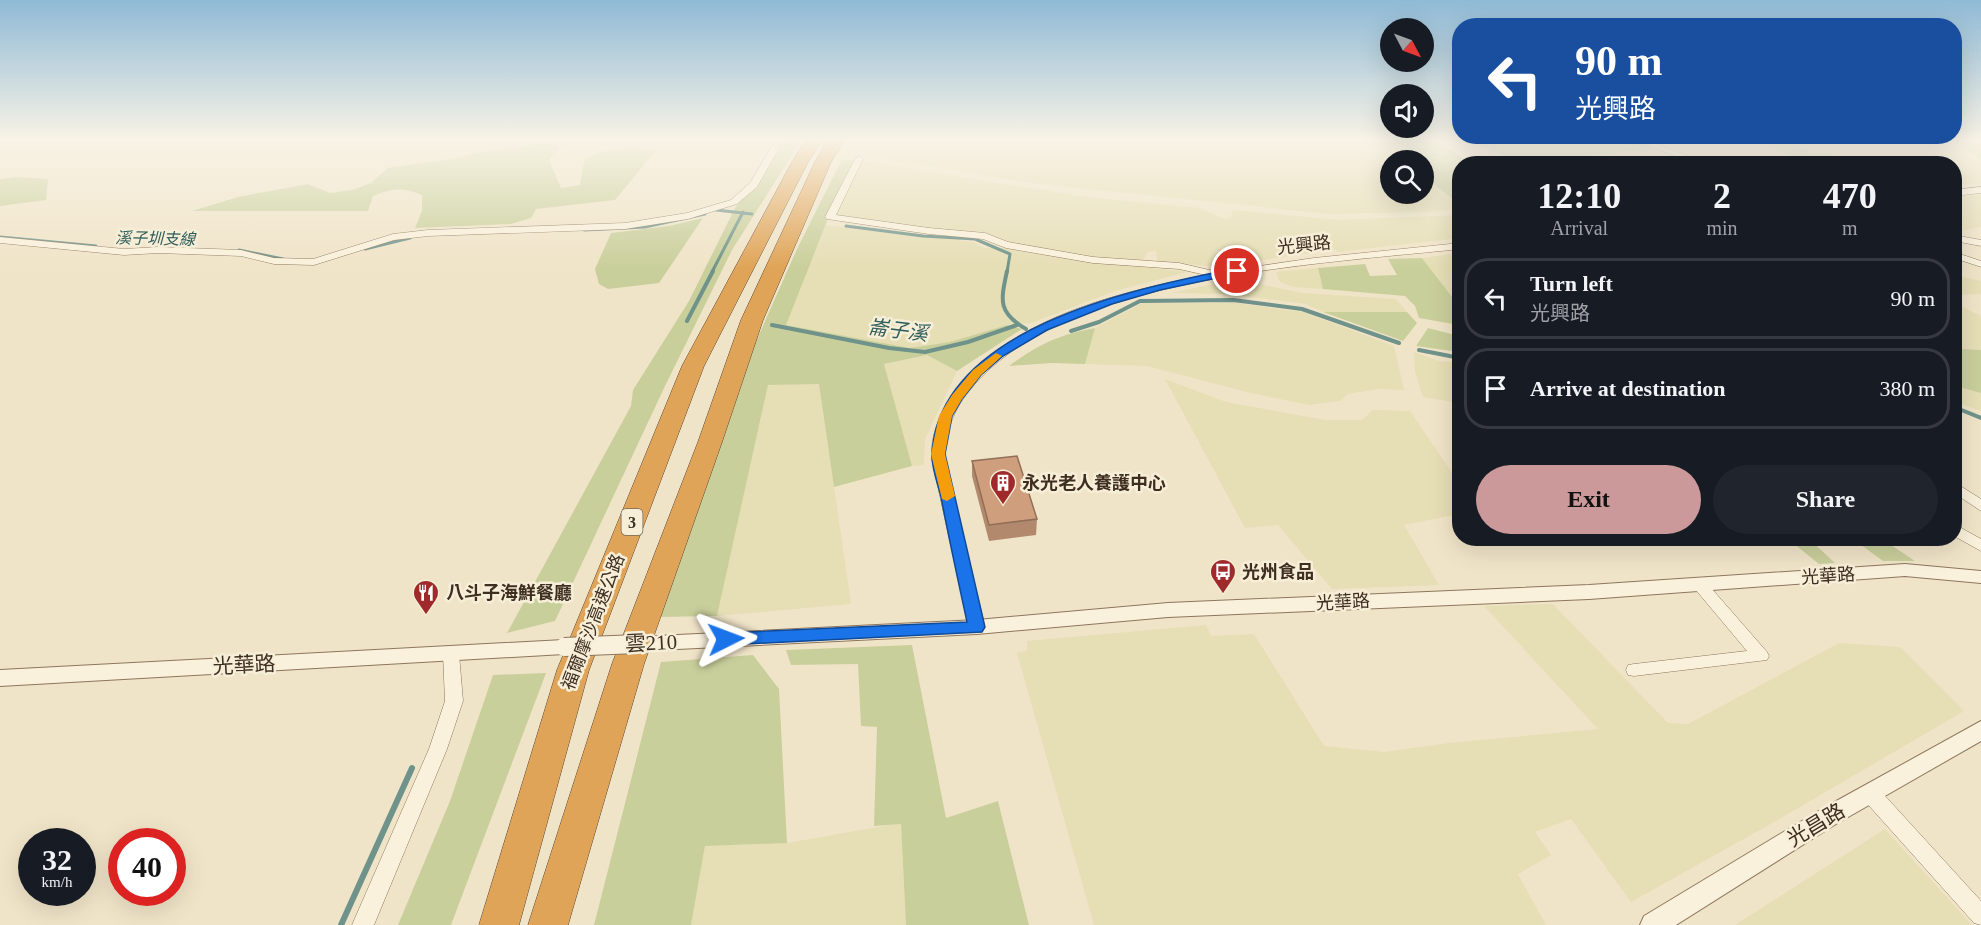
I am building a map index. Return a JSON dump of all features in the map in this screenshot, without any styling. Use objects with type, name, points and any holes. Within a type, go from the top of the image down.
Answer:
[{"type":"highway","name":"福爾摩沙高速公路","points":[[499,925],[573,670],[693,366],[789,182]]},
{"type":"highway","points":[[548,925],[628,664],[710,442],[752,320],[814,182]]},
{"type":"street","points":[[0,240],[124,252],[158,250],[241,254],[274,261],[314,262],[393,237],[428,233],[601,227],[688,216],[734,202],[756,182]]},
{"type":"street","points":[[847,182],[830,217],[929,231],[985,236],[1006,245],[1093,260],[1179,266],[1221,274]]},
{"type":"street","points":[[1962,192],[1981,190]]},
{"type":"street","points":[[1962,239],[1981,243]]},
{"type":"street","name":"光興路","points":[[977,627],[938,454],[946,416],[956,398],[977,372],[999,354],[1042,328],[1108,302],[1158,287],[1254,268],[1452,247]]},
{"type":"street","points":[[1962,258],[1981,264]]},
{"type":"street","points":[[1962,492],[1981,506]]},
{"type":"street","points":[[1962,534],[1981,546]]},
{"type":"street","name":"光華路","points":[[705,640],[977,627],[1168,610],[1700,585],[1905,570],[1981,577]]},
{"type":"street","points":[[1634,670],[1761,656],[1700,585]]},
{"type":"street","name":"雲210","points":[[488,652],[705,640]]},
{"type":"street","name":"光華路","points":[[0,678],[488,652]]},
{"type":"street","points":[[363,925],[438,749],[454,701],[451,654]]},
{"type":"street","name":"光昌路","points":[[1653,925],[1870,793],[1981,730]]},
{"type":"street","points":[[1870,793],[1981,916]]},
{"type":"shaded area","points":[[850,182],[994,182],[1086,197],[1200,208],[1224,219],[1230,218],[1233,210],[1339,220],[1452,215],[1452,239],[1338,252],[1318,236],[1308,237],[1311,253],[1217,267],[1157,261],[1156,251],[1148,252],[1143,260],[1092,257],[1013,244],[981,232],[921,228],[832,215]]},
{"type":"shaded area","points":[[1027,182],[1380,182],[1380,204],[1434,204],[1434,183],[1452,198],[1452,210],[1329,214]]},
{"type":"shaded area","points":[[1962,182],[1981,182],[1981,184],[1962,185]]},
{"type":"shaded area","points":[[1981,195],[1981,227],[1962,231],[1962,196]]},
{"type":"shaded area","points":[[825,225],[974,242],[984,248],[1006,248],[1094,262],[1187,272],[1115,291],[1031,323],[1007,325],[950,342],[910,348],[785,325]]},
{"type":"shaded area","points":[[1452,254],[1452,297],[1422,258]]},
{"type":"shaded area","points":[[1318,268],[1323,289],[1293,287],[1280,282],[1276,272]]},
{"type":"shaded area","points":[[1962,277],[1981,281],[1981,294],[1962,295]]},
{"type":"shaded area","points":[[1236,279],[1302,293],[1396,299],[1407,312],[1323,312],[1306,304],[1228,294],[1171,293]]},
{"type":"shaded area","points":[[1142,303],[1235,303],[1303,312],[1394,346],[1404,390],[1378,389],[1348,394],[1340,401],[1309,405],[1251,393],[1147,366],[1085,364],[1095,328]]},
{"type":"shaded area","points":[[1962,307],[1981,316],[1981,350],[1963,349]]},
{"type":"shaded area","points":[[1414,352],[1439,361],[1452,362],[1452,402],[1423,397],[1415,371]]},
{"type":"shaded area","points":[[927,355],[957,371],[925,439],[924,465],[912,466],[884,364]]},
{"type":"shaded area","points":[[1165,379],[1226,402],[1325,420],[1362,420],[1373,410],[1410,411],[1452,473],[1452,515],[1404,525],[1439,585],[1332,589],[1278,525],[1245,528]]},
{"type":"shaded area","points":[[819,383],[851,604],[717,616],[768,385]]},
{"type":"shaded area","points":[[1962,388],[1981,393],[1981,411],[1962,404]]},
{"type":"shaded area","points":[[1553,604],[1668,723],[1688,724],[1839,643],[1900,647],[1964,711],[1776,821],[1631,902],[1571,819],[1535,832],[1551,855],[1518,874],[1546,925],[1094,925],[1017,653],[1027,651],[1027,641],[1206,625],[1211,636],[1254,634],[1324,746],[1384,752],[1449,743],[1598,729],[1484,606]]},
{"type":"shaded area","points":[[901,823],[906,925],[691,925],[705,846],[787,843]]},
{"type":"shaded area","points":[[1885,829],[1972,925],[1735,925],[1738,923]]},
{"type":"green space","points":[[0,182],[48,182],[46,200],[0,206]]},
{"type":"green space","points":[[558,182],[561,188],[580,185],[580,182],[630,182],[615,200],[536,209],[531,218],[511,224],[415,228],[422,211],[422,195],[403,190],[386,191],[373,196],[368,211],[192,211],[238,197],[308,184],[330,193],[352,190],[371,183]]},
{"type":"green space","points":[[753,182],[775,182],[732,250],[665,386],[555,621],[507,633],[631,406],[633,390],[689,301],[734,210]]},
{"type":"green space","points":[[830,182],[845,182],[827,221],[786,325],[910,348],[950,342],[1007,325],[1022,329],[957,371],[927,355],[884,364],[912,466],[834,487],[819,384],[768,385],[717,616],[658,617],[747,362],[797,249]]},
{"type":"green space","points":[[1434,182],[1452,182],[1452,198],[1434,184]]},
{"type":"green space","points":[[703,218],[659,283],[608,289],[599,284],[595,269],[611,233],[669,226]]},
{"type":"green space","points":[[1422,258],[1452,297],[1452,324],[1419,318],[1415,306],[1405,296],[1323,289],[1318,268],[1365,264],[1370,276],[1397,275],[1388,259]]},
{"type":"green space","points":[[1323,312],[1407,312],[1417,323],[1403,341]]},
{"type":"green space","points":[[1095,328],[1085,364],[1052,363],[1009,366],[1049,341]]},
{"type":"green space","points":[[1428,328],[1452,334],[1452,351],[1416,346]]},
{"type":"green space","points":[[1962,348],[1981,350],[1981,393],[1962,388]]},
{"type":"green space","points":[[1797,546],[1817,546],[1835,563],[1819,564]]},
{"type":"green space","points":[[1863,546],[1892,546],[1915,561],[1883,561]]},
{"type":"green space","points":[[912,645],[946,818],[998,801],[1029,925],[906,925],[901,824],[874,826],[877,727],[861,726],[858,664],[791,665],[786,650]]},
{"type":"green space","points":[[753,655],[779,689],[787,843],[705,846],[691,925],[594,925],[661,662]]},
{"type":"green space","points":[[546,673],[451,925],[398,925],[450,801],[493,675]]},
{"type":"building","name":"永光老人養護中心","points":[[1017,456],[1037,519],[989,525],[972,461]]},
{"type":"waterway","name":"溪子圳支線","points":[[716,210],[743,213]]},
{"type":"waterway","name":"崙子溪","points":[[712,272],[743,213]]},
{"type":"waterway","name":"崙子溪","points":[[743,213],[752,214]]},
{"type":"waterway","name":"溪子圳支線","points":[[584,230],[645,227],[705,214]]},
{"type":"waterway","name":"崙子溪","points":[[846,226],[923,236],[975,239],[1010,254],[1007,272]]},
{"type":"waterway","name":"溪子圳支線","points":[[0,237],[96,246]]},
{"type":"waterway","name":"溪子圳支線","points":[[365,249],[410,238]]},
{"type":"waterway","name":"溪子圳支線","points":[[239,250],[283,259]]},
{"type":"waterway","name":"崙子溪","points":[[687,321],[713,271]]},
{"type":"waterway","name":"崙子溪","points":[[1007,271],[1003,304],[1010,317],[1026,329]]},
{"type":"waterway","points":[[1071,331],[1099,322],[1140,301],[1233,300],[1302,309],[1399,343]]},
{"type":"waterway","name":"崙子溪","points":[[772,325],[889,348],[925,352],[968,342],[1017,325]]},
{"type":"waterway","points":[[1419,350],[1452,356]]},
{"type":"waterway","points":[[1962,410],[1981,418]]},
{"type":"waterway","points":[[341,925],[412,768]]},
{"type":"slow traffic","points":[[947,496],[938,454],[946,416],[956,398],[977,372],[996,356]]},
{"type":"place","name":"永光老人養護中心","points":[[1003,506]]},
{"type":"place","name":"光州食品","points":[[1223,595]]},
{"type":"place","name":"八斗子海鮮餐廳","points":[[426,616]]},
{"type":"route","points":[[726,639],[977,627],[938,454],[946,416],[956,398],[977,372],[999,354],[1042,328],[1108,302],[1158,287],[1237,271]]}]
